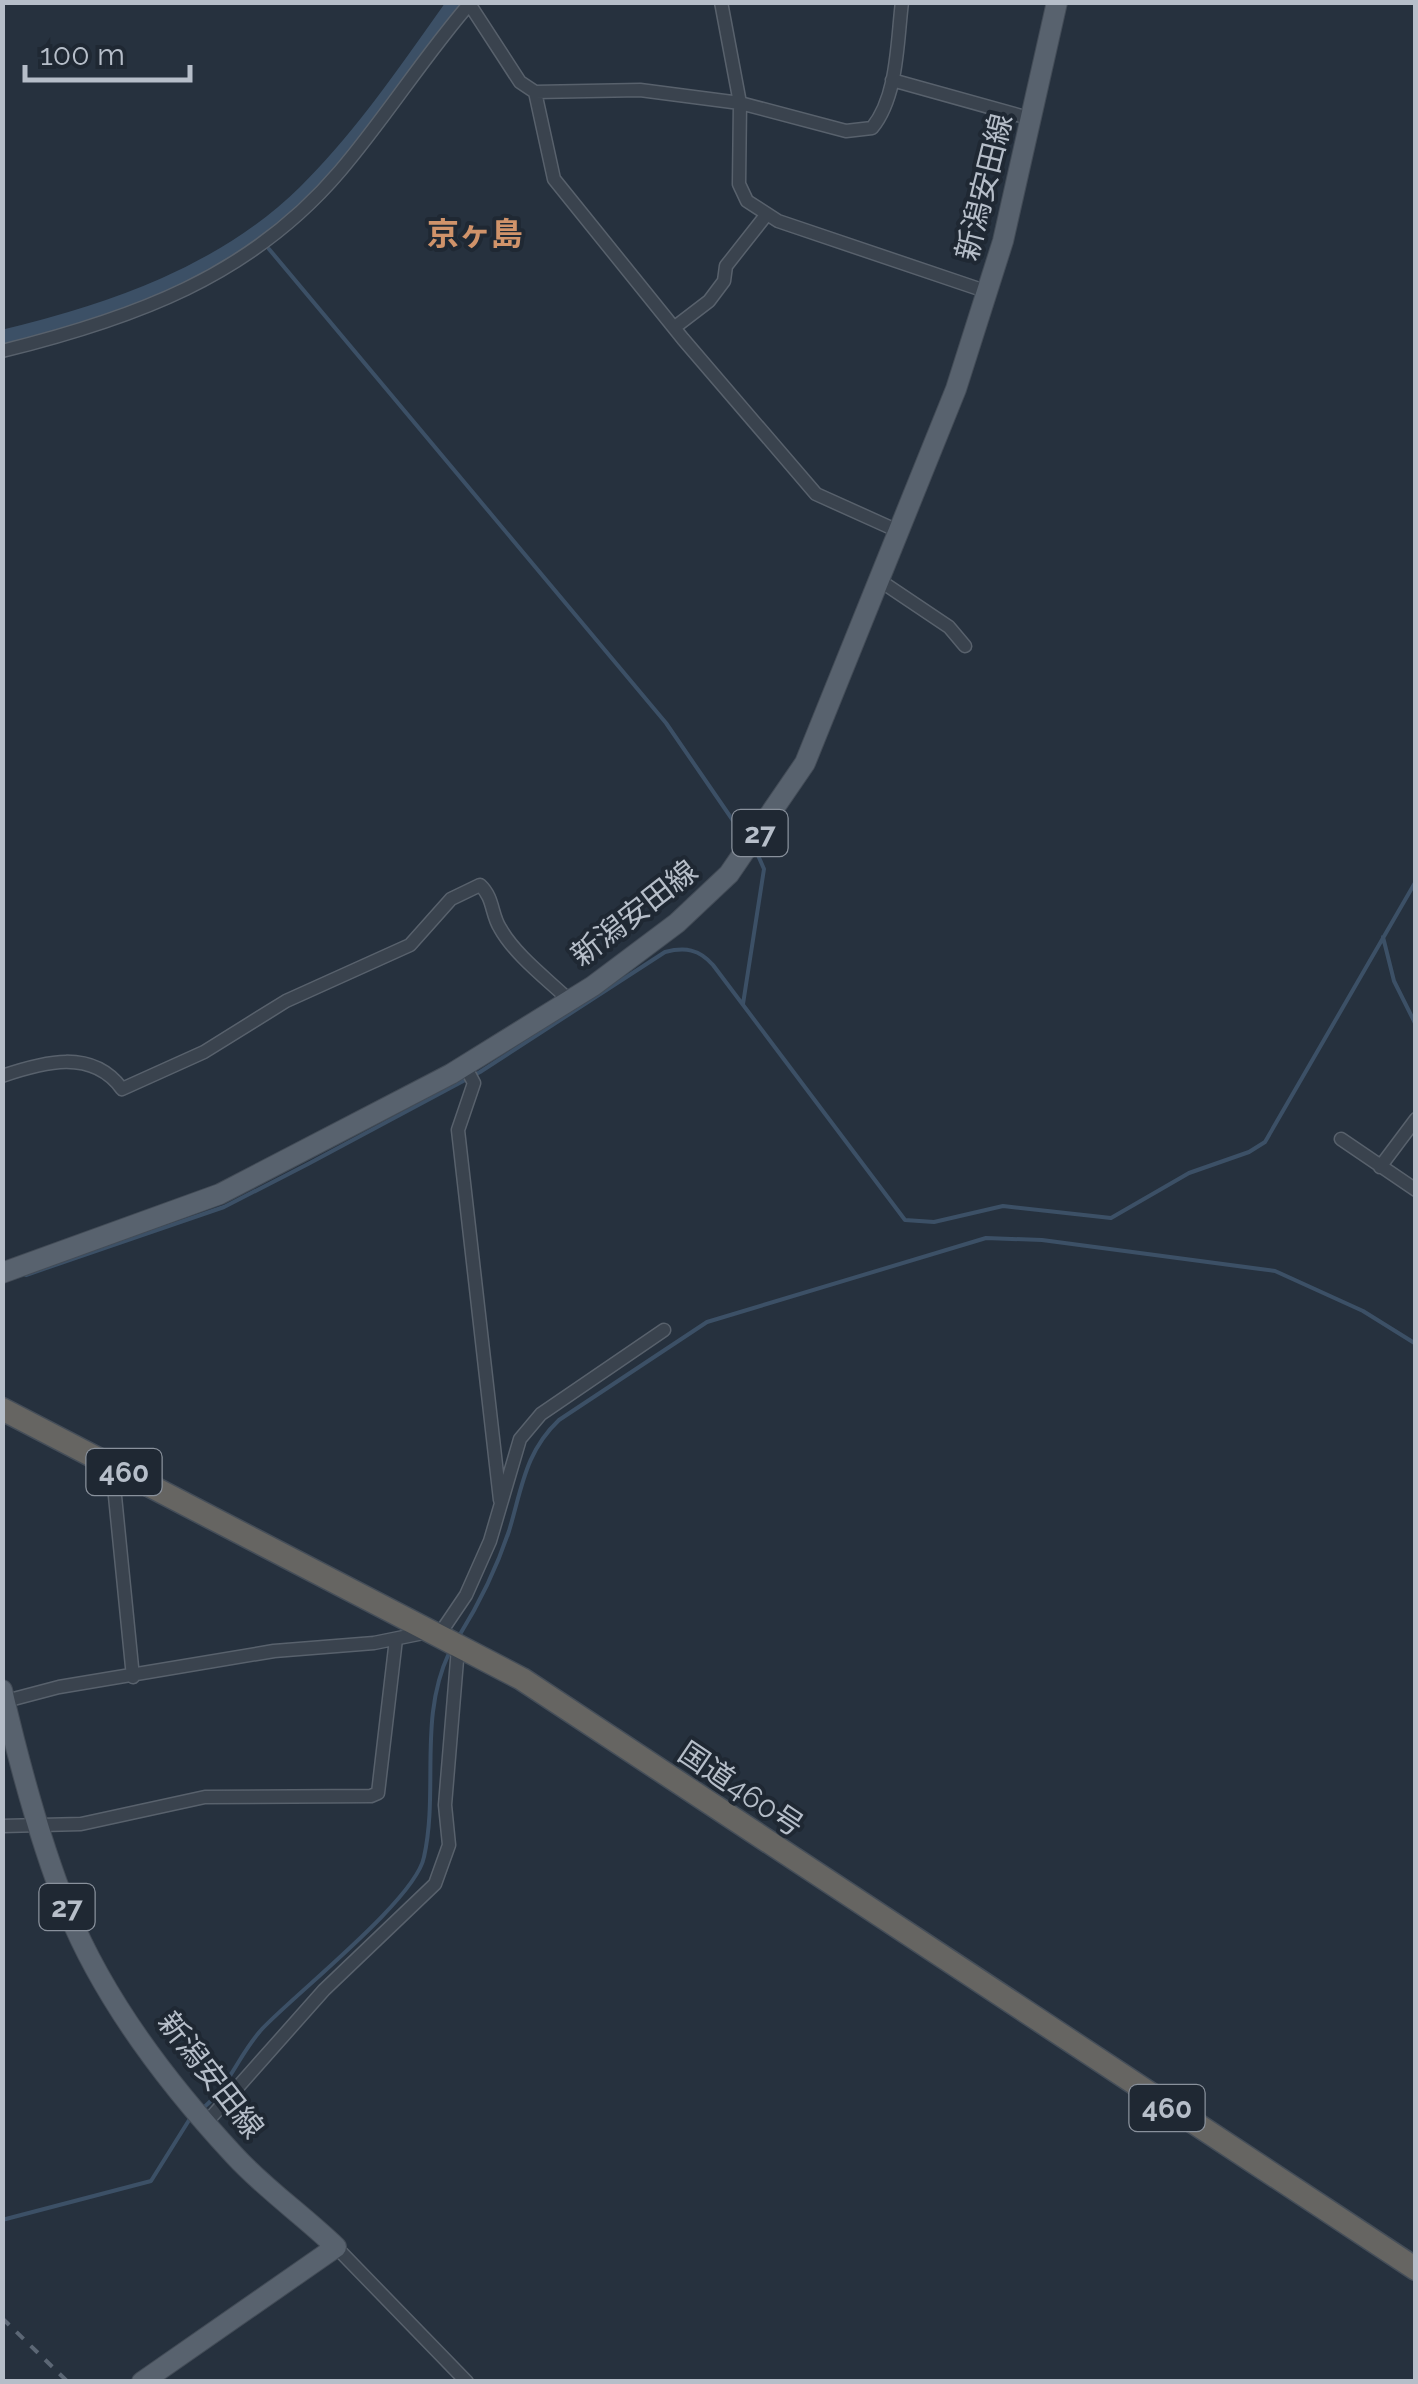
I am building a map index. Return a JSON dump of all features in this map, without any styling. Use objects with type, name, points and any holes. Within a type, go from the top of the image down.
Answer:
[{"type":"highway","name":"国道460号","points":[[2,1409],[522,1680],[1416,2269]]},
{"type":"main road","name":"新潟安田線","points":[[2,1272],[220,1194],[464,1066],[569,1000],[678,923],[729,874],[805,763],[956,388],[988,292],[1057,2]]},
{"type":"main road","name":"新潟安田線","points":[[4,1698],[67,1909],[90,1958],[206,2122],[236,2157],[336,2247]]},
{"type":"main road","points":[[142,2382],[336,2247]]},
{"type":"street","points":[[720,2],[740,104],[740,184],[746,201],[767,214],[988,292]]},
{"type":"street","points":[[2,351],[98,328],[144,310],[204,281],[268,238],[337,175],[469,3],[520,82],[535,92],[640,90],[740,104],[846,132],[872,128],[881,117],[892,80],[902,2]]},
{"type":"street","points":[[892,80],[1032,119]]},
{"type":"street","points":[[535,92],[554,179],[674,327],[816,494],[898,531]]},
{"type":"street","points":[[674,327],[709,301],[724,281],[726,266],[767,214]]},
{"type":"street","points":[[878,580],[949,627],[965,646]]},
{"type":"street","points":[[2,1076],[55,1060],[87,1064],[112,1074],[122,1089],[204,1052],[273,1014],[286,1002],[410,945],[451,898],[480,885],[496,909],[496,924],[569,1000]]},
{"type":"street","points":[[464,1066],[474,1083],[458,1130],[501,1502]]},
{"type":"street","points":[[1380,1168],[1416,1119]]},
{"type":"street","points":[[1341,1139],[1416,1190]]},
{"type":"street","points":[[206,2122],[324,1990],[434,1884],[449,1845],[443,1630],[466,1595],[520,1439],[542,1414],[664,1330]]},
{"type":"street","points":[[112,1466],[133,1677]]},
{"type":"street","points":[[4,1698],[274,1650],[396,1639],[444,1641]]},
{"type":"street","points":[[2,1826],[81,1824],[205,1797],[378,1793],[396,1639]]},
{"type":"street","points":[[336,2247],[467,2382]]},
{"type":"waterway","points":[[2,340],[85,318],[165,288],[240,247],[275,222],[348,150],[458,2]]},
{"type":"waterway","points":[[269,249],[666,723],[745,838]]},
{"type":"waterway","points":[[743,1004],[764,869],[757,853]]},
{"type":"waterway","points":[[26,1275],[224,1207],[480,1072],[665,952],[679,950],[697,953],[713,965],[905,1220],[934,1222],[1003,1206],[1111,1218],[1189,1173],[1249,1152],[1265,1142],[1416,881]]},
{"type":"waterway","points":[[1383,937],[1394,981],[1416,1025]]},
{"type":"waterway","points":[[459,1636],[493,1572],[526,1471],[548,1432],[559,1420],[707,1322],[986,1238],[1042,1240],[1275,1271],[1363,1311],[1416,1344]]},
{"type":"waterway","points":[[203,2108],[262,2029],[353,1945],[416,1875],[428,1831],[434,1703],[449,1653]]},
{"type":"waterway","points":[[2,2220],[151,2181],[191,2117]]},
{"type":"railway","points":[[2,2318],[68,2382]]},
{"type":"district","name":"京ヶ島","points":[[475,233]]}]
